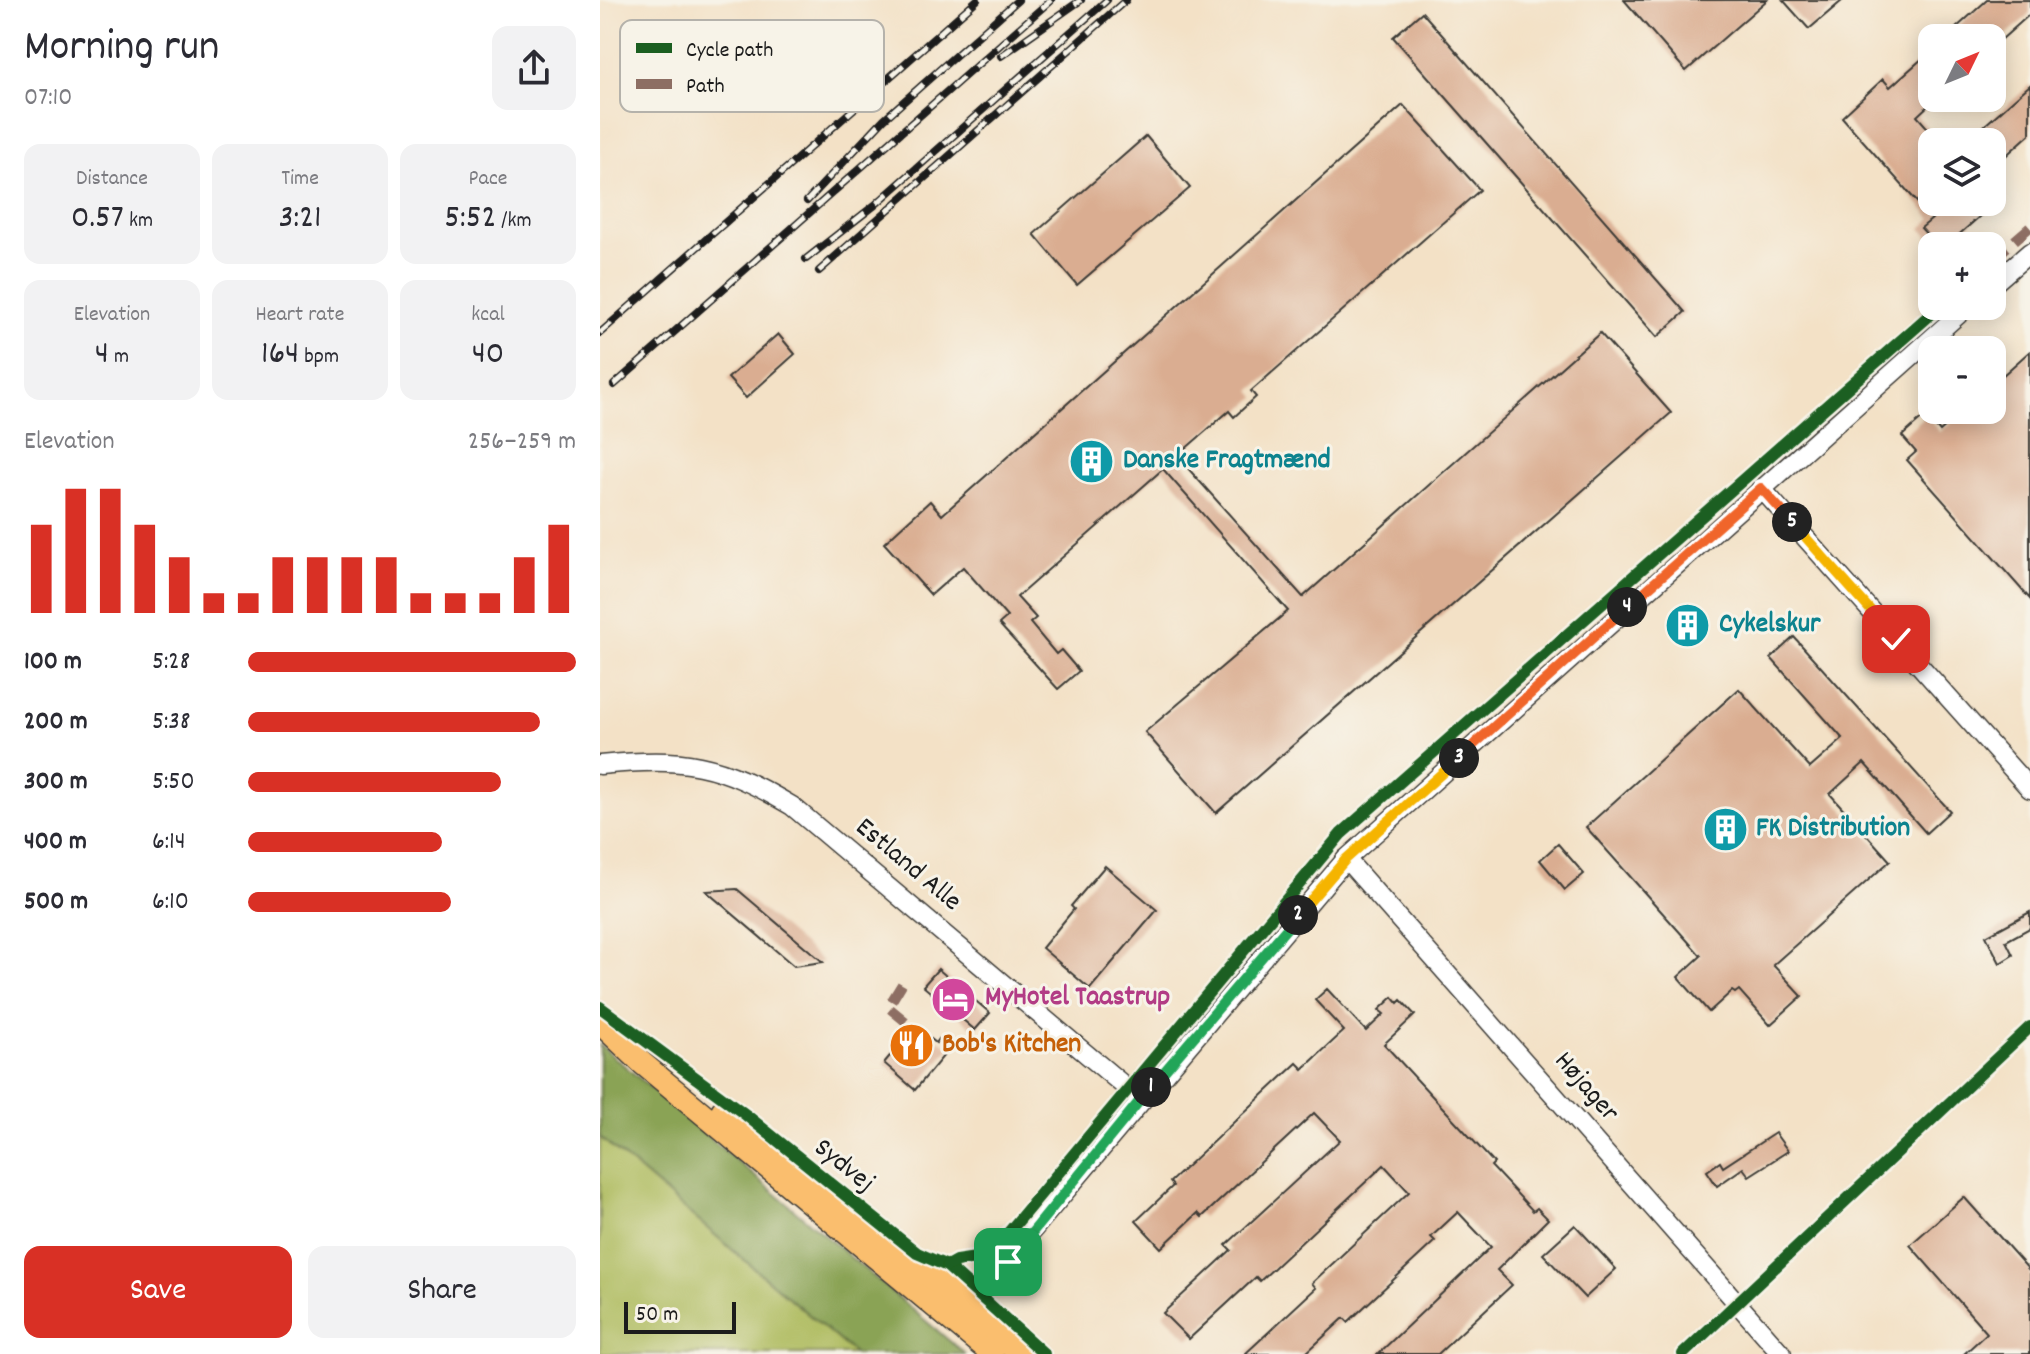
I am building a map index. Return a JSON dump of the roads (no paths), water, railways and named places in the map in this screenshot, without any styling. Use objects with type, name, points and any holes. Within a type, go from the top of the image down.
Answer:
[{"type":"main road","name":"Sydvej","points":[[600,1023],[766,1143],[962,1315],[1019,1354]]},
{"type":"main road","name":"Sydvej","points":[[962,1315],[992,1354]]},
{"type":"street","points":[[2006,273],[2030,252]]},
{"type":"street","points":[[962,1315],[1346,859],[1952,320]]},
{"type":"street","points":[[1761,488],[2030,789]]},
{"type":"street","name":"Estland Alle","points":[[600,765],[653,760],[694,764],[725,771],[792,806],[1141,1100]]},
{"type":"street","name":"Højager","points":[[1346,859],[1782,1354]]},
{"type":"railway","points":[[884,82],[977,0]]},
{"type":"railway","points":[[807,201],[884,119],[1018,0]]},
{"type":"railway","points":[[614,385],[1051,0]]},
{"type":"railway","points":[[1001,56],[1081,0]]},
{"type":"railway","points":[[806,259],[875,205],[1107,0]]},
{"type":"railway","points":[[819,271],[1126,0]]},
{"type":"railway","points":[[600,333],[850,112]]},
{"type":"place","name":"Danske Fragtmænd","points":[[1092,462]]},
{"type":"place","name":"Cykelskur","points":[[1688,626]]},
{"type":"place","name":"FK Distribution","points":[[1725,830]]},
{"type":"place","name":"MyHotel Taastrup","points":[[954,999]]},
{"type":"place","name":"Bob's Kitchen","points":[[911,1046]]}]
